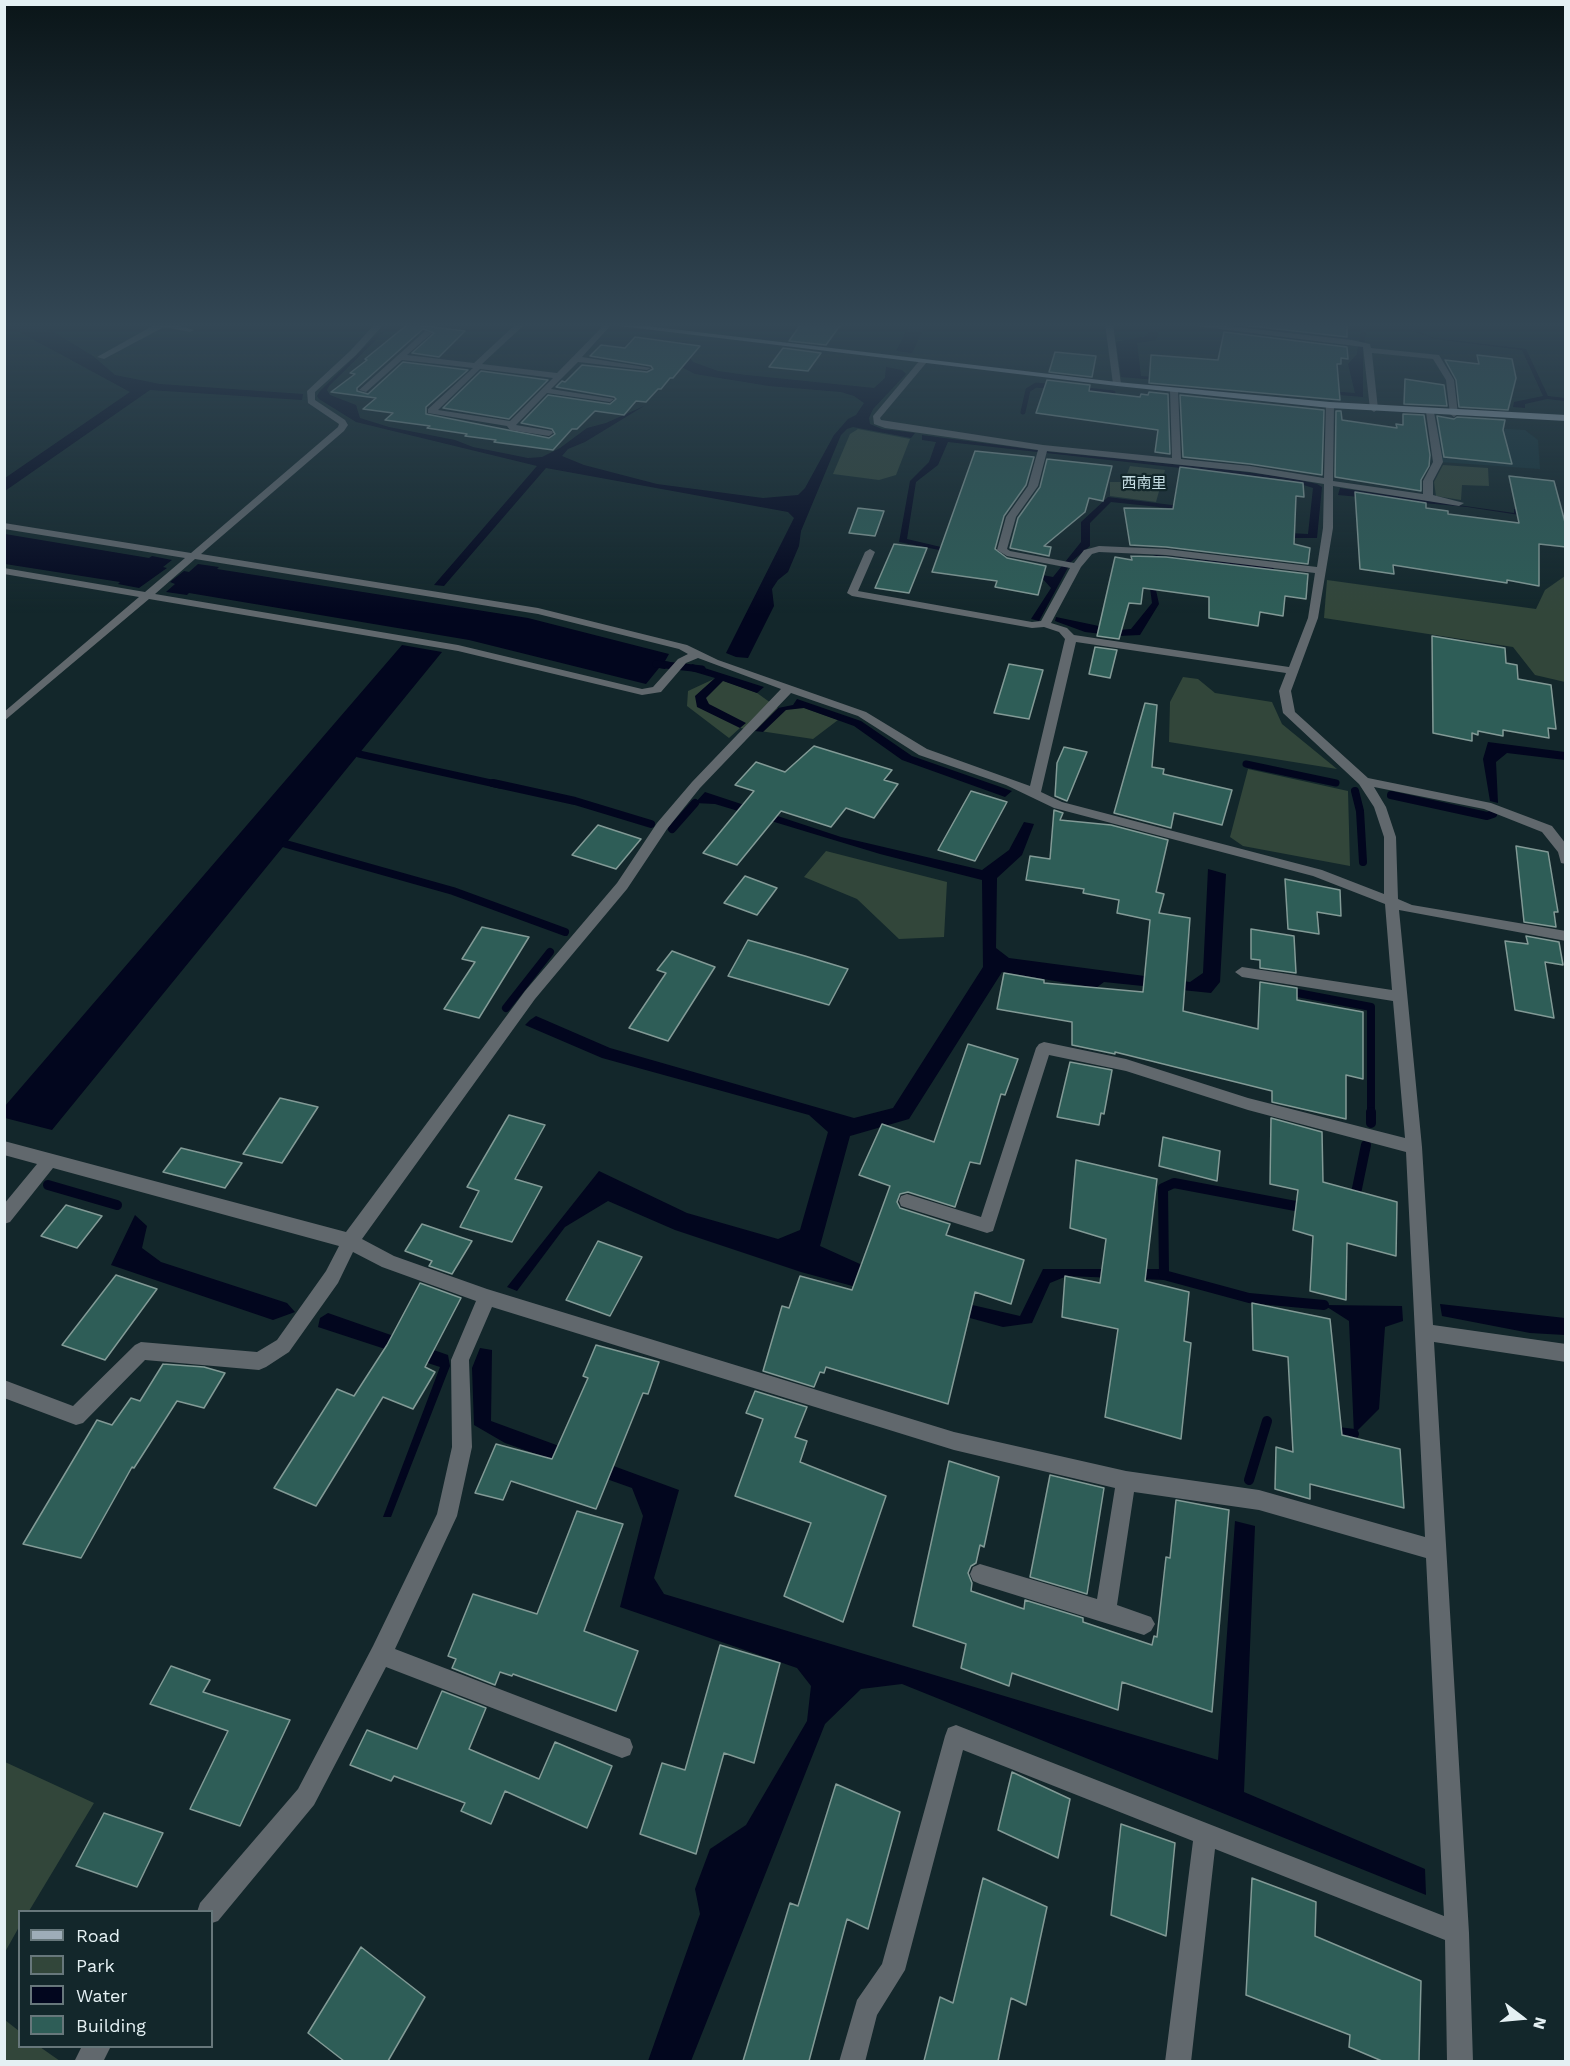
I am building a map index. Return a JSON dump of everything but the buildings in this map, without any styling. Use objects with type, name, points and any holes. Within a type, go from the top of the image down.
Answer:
[{"type":"street","points":[[4,718],[341,429],[344,425],[340,420]]},
{"type":"street","points":[[490,420],[512,424]]},
{"type":"street","points":[[515,420],[510,428],[549,433]]},
{"type":"street","points":[[877,420],[885,425],[1042,452],[1177,460],[1459,503]]},
{"type":"street","points":[[1175,420],[1177,460]]},
{"type":"street","points":[[1330,420],[1328,528],[1321,571],[1313,618],[1285,691],[1289,713],[1364,781],[1380,807],[1390,837],[1391,900],[1414,1147],[1457,1933],[1460,2061]]},
{"type":"street","points":[[1428,497],[1428,481],[1438,462],[1431,420]]},
{"type":"street","points":[[1042,452],[1033,486],[1011,518],[1002,550],[1007,553],[1074,565]]},
{"type":"street","points":[[4,526],[538,611],[683,647],[698,655],[862,714],[923,752],[1010,782],[1059,805],[1317,873],[1410,909],[1566,936]]},
{"type":"street","points":[[1045,624],[1074,565],[1088,552],[1099,549],[1190,554],[1321,571]]},
{"type":"street","points":[[870,552],[852,593],[1032,625],[1045,624],[1063,630],[1071,638],[1292,671]]},
{"type":"street","points":[[4,572],[458,648],[642,692],[657,690],[682,661],[687,657],[698,655]]},
{"type":"street","points":[[1034,794],[1071,638]]},
{"type":"street","points":[[4,1389],[76,1416],[141,1351],[259,1361],[283,1346],[332,1277],[350,1241],[530,995],[622,886],[662,826],[696,785],[789,688]]},
{"type":"street","points":[[1364,781],[1488,806],[1547,829],[1564,851],[1566,860]]},
{"type":"street","points":[[1242,972],[1400,997]]},
{"type":"street","points":[[907,1201],[987,1226],[1044,1048],[1126,1065],[1248,1104],[1414,1147]]},
{"type":"street","points":[[4,1148],[350,1241],[388,1263],[487,1297],[954,1441],[1126,1481],[1259,1500],[1435,1550]]},
{"type":"street","points":[[4,1217],[50,1160]]},
{"type":"street","points":[[210,1910],[306,1797],[381,1654],[407,1595],[447,1516],[462,1447],[460,1360],[487,1297]]},
{"type":"street","points":[[1423,1332],[1566,1353]]},
{"type":"street","points":[[1106,1612],[1126,1481]]},
{"type":"street","points":[[980,1574],[1144,1624]]},
{"type":"street","points":[[381,1654],[622,1747]]},
{"type":"street","points":[[852,2061],[866,2009],[893,1970],[956,1736],[1457,1933]]},
{"type":"street","points":[[1178,2061],[1205,1834]]},
{"type":"street","points":[[87,2061],[97,2048]]},
{"type":"shaded area","points":[[1433,425],[1525,430],[1538,440],[1540,469],[1440,462]]},
{"type":"green space","points":[[858,429],[910,439],[896,475],[879,480],[833,474],[850,434]]},
{"type":"green space","points":[[1443,465],[1488,468],[1489,486],[1462,485],[1461,500],[1436,496],[1434,482]]},
{"type":"green space","points":[[1130,466],[1165,470],[1156,502],[1110,496],[1110,482],[1124,482]]},
{"type":"green space","points":[[1565,576],[1565,682],[1535,675],[1513,647],[1324,618],[1327,580],[1536,609],[1545,590]]},
{"type":"green space","points":[[1183,677],[1198,679],[1215,693],[1272,702],[1282,724],[1337,769],[1169,742],[1170,702]]},
{"type":"green space","points":[[716,678],[757,693],[778,708],[804,708],[838,720],[813,739],[740,728],[729,738],[687,706],[688,691]]},
{"type":"green space","points":[[1248,769],[1348,791],[1350,866],[1243,846],[1230,837]]},
{"type":"green space","points":[[826,851],[947,882],[944,937],[899,939],[857,899],[804,877]]},
{"type":"green space","points":[[5,1762],[94,1803],[30,1910],[18,1910],[18,1929],[5,1952]]},
{"type":"green space","points":[[5,2020],[18,2030],[18,2048],[41,2048],[60,2061],[5,2061]]},
{"type":"water","points":[[89,420],[106,420],[5,491],[5,478]]},
{"type":"water","points":[[353,420],[368,420],[455,440],[473,447],[528,458],[542,457],[560,448],[587,428],[612,420],[620,420],[585,442],[568,449],[562,456],[584,465],[657,484],[763,498],[798,495],[805,488],[834,435],[847,420],[869,420],[870,424],[882,429],[915,433],[911,438],[853,427],[841,435],[801,531],[799,546],[788,572],[772,589],[774,606],[748,658],[726,653],[794,518],[788,512],[546,468],[444,586],[434,585],[537,466]]},
{"type":"water","points":[[922,435],[1051,452],[1222,469],[1291,478],[1317,484],[1322,487],[1317,538],[1278,538],[1275,561],[1269,560],[1272,539],[1264,534],[1217,522],[1197,511],[1111,502],[1090,523],[1090,546],[1071,562],[1039,621],[1031,619],[1051,588],[1042,578],[969,565],[949,552],[899,542],[910,481],[929,462],[936,442],[922,440]],"holes":[[[948,442],[1288,480],[1313,488],[1308,534],[1270,532],[1221,521],[1204,509],[1108,497],[1081,522],[1081,542],[1053,577],[979,563],[958,551],[907,539],[916,482],[938,465]]]},
{"type":"water","points":[[1340,488],[1514,513],[1514,509],[1517,509],[1533,516],[1565,514],[1565,522],[1467,507],[1338,495]]},
{"type":"water","points":[[5,534],[172,560],[163,567],[167,568],[139,588],[118,584],[120,582],[5,564]]},
{"type":"water","points":[[1156,555],[1274,567],[1273,570],[1159,557],[1150,562],[1159,604],[1140,635],[1118,636],[1085,632],[1055,621],[1056,617],[1118,630],[1131,629],[1152,603],[1146,558]]},
{"type":"water","points":[[198,564],[219,567],[217,569],[528,618],[669,654],[665,661],[670,662],[665,669],[659,668],[646,684],[469,640],[189,593],[187,595],[166,592],[175,584],[170,582],[184,571],[189,572]]},
{"type":"water","points":[[402,645],[442,652],[52,1130],[5,1118],[5,1106]]},
{"type":"water","points":[[692,664],[764,687],[757,693],[723,681],[706,698],[709,704],[746,723],[740,728],[697,707],[695,696],[715,678],[688,670]]},
{"type":"water","points":[[797,699],[861,721],[912,756],[1012,791],[1005,797],[902,760],[854,726],[804,708],[786,710],[763,732],[755,731],[778,708],[793,705]]},
{"type":"water","points":[[1488,742],[1565,752],[1565,760],[1507,753],[1496,762],[1498,803],[1490,801],[1483,759]]},
{"type":"water","points":[[705,792],[841,837],[982,870],[1009,850],[1024,822],[1034,824],[1022,855],[997,878],[996,948],[1009,958],[1190,982],[1203,973],[1208,869],[1226,874],[1220,982],[1211,993],[1104,982],[1096,988],[1002,972],[909,1119],[850,1136],[820,1246],[929,1295],[1020,1316],[1043,1269],[1163,1269],[1165,1280],[1067,1276],[1050,1283],[1032,1323],[1003,1327],[801,1272],[675,1230],[608,1201],[565,1227],[517,1291],[507,1287],[599,1171],[687,1213],[778,1239],[800,1230],[828,1132],[809,1115],[602,1058],[525,1025],[530,1020],[536,1016],[610,1048],[854,1118],[893,1108],[983,967],[982,880],[880,854],[715,804],[695,803]]},
{"type":"water","points":[[135,1215],[147,1226],[142,1248],[161,1262],[287,1303],[295,1312],[273,1320],[111,1265]]},
{"type":"water","points":[[1440,1304],[1565,1318],[1565,1335],[1530,1333],[1442,1316]]},
{"type":"water","points":[[1324,1305],[1402,1306],[1403,1321],[1385,1327],[1379,1409],[1354,1434],[1349,1321]]},
{"type":"water","points":[[328,1313],[448,1355],[450,1366],[391,1517],[383,1517],[440,1367],[318,1327],[320,1318]]},
{"type":"water","points":[[480,1348],[492,1350],[491,1421],[679,1490],[654,1578],[664,1594],[1218,1760],[1235,1521],[1255,1526],[1244,1792],[1425,1869],[1426,1895],[902,1684],[861,1689],[825,1724],[691,2061],[648,2061],[700,1914],[695,1889],[710,1849],[746,1825],[807,1721],[811,1686],[797,1668],[620,1607],[643,1516],[632,1488],[505,1443],[474,1425],[472,1368]]},
{"type":"waterway","points":[[656,664],[702,669]]},
{"type":"waterway","points":[[359,754],[500,785]]},
{"type":"waterway","points":[[1246,764],[1336,783]]},
{"type":"waterway","points":[[493,783],[575,801],[651,824]]},
{"type":"waterway","points":[[1355,791],[1360,811],[1363,862]]},
{"type":"waterway","points":[[1391,795],[1487,816],[1493,814]]},
{"type":"waterway","points":[[672,829],[695,803]]},
{"type":"waterway","points":[[286,844],[453,891],[565,932]]},
{"type":"waterway","points":[[506,1008],[550,952]]},
{"type":"waterway","points":[[1287,991],[1371,1007],[1371,1123]]},
{"type":"waterway","points":[[1354,1203],[1366,1145]]},
{"type":"waterway","points":[[1306,1208],[1174,1183],[1163,1188],[1164,1275],[1249,1298],[1324,1305]]},
{"type":"waterway","points":[[48,1185],[117,1205]]},
{"type":"waterway","points":[[1249,1480],[1267,1421]]},
{"type":"waterway","points":[[1330,1431],[1354,1434]]},
{"type":"district","name":"西南里","points":[[1144,484]]}]
